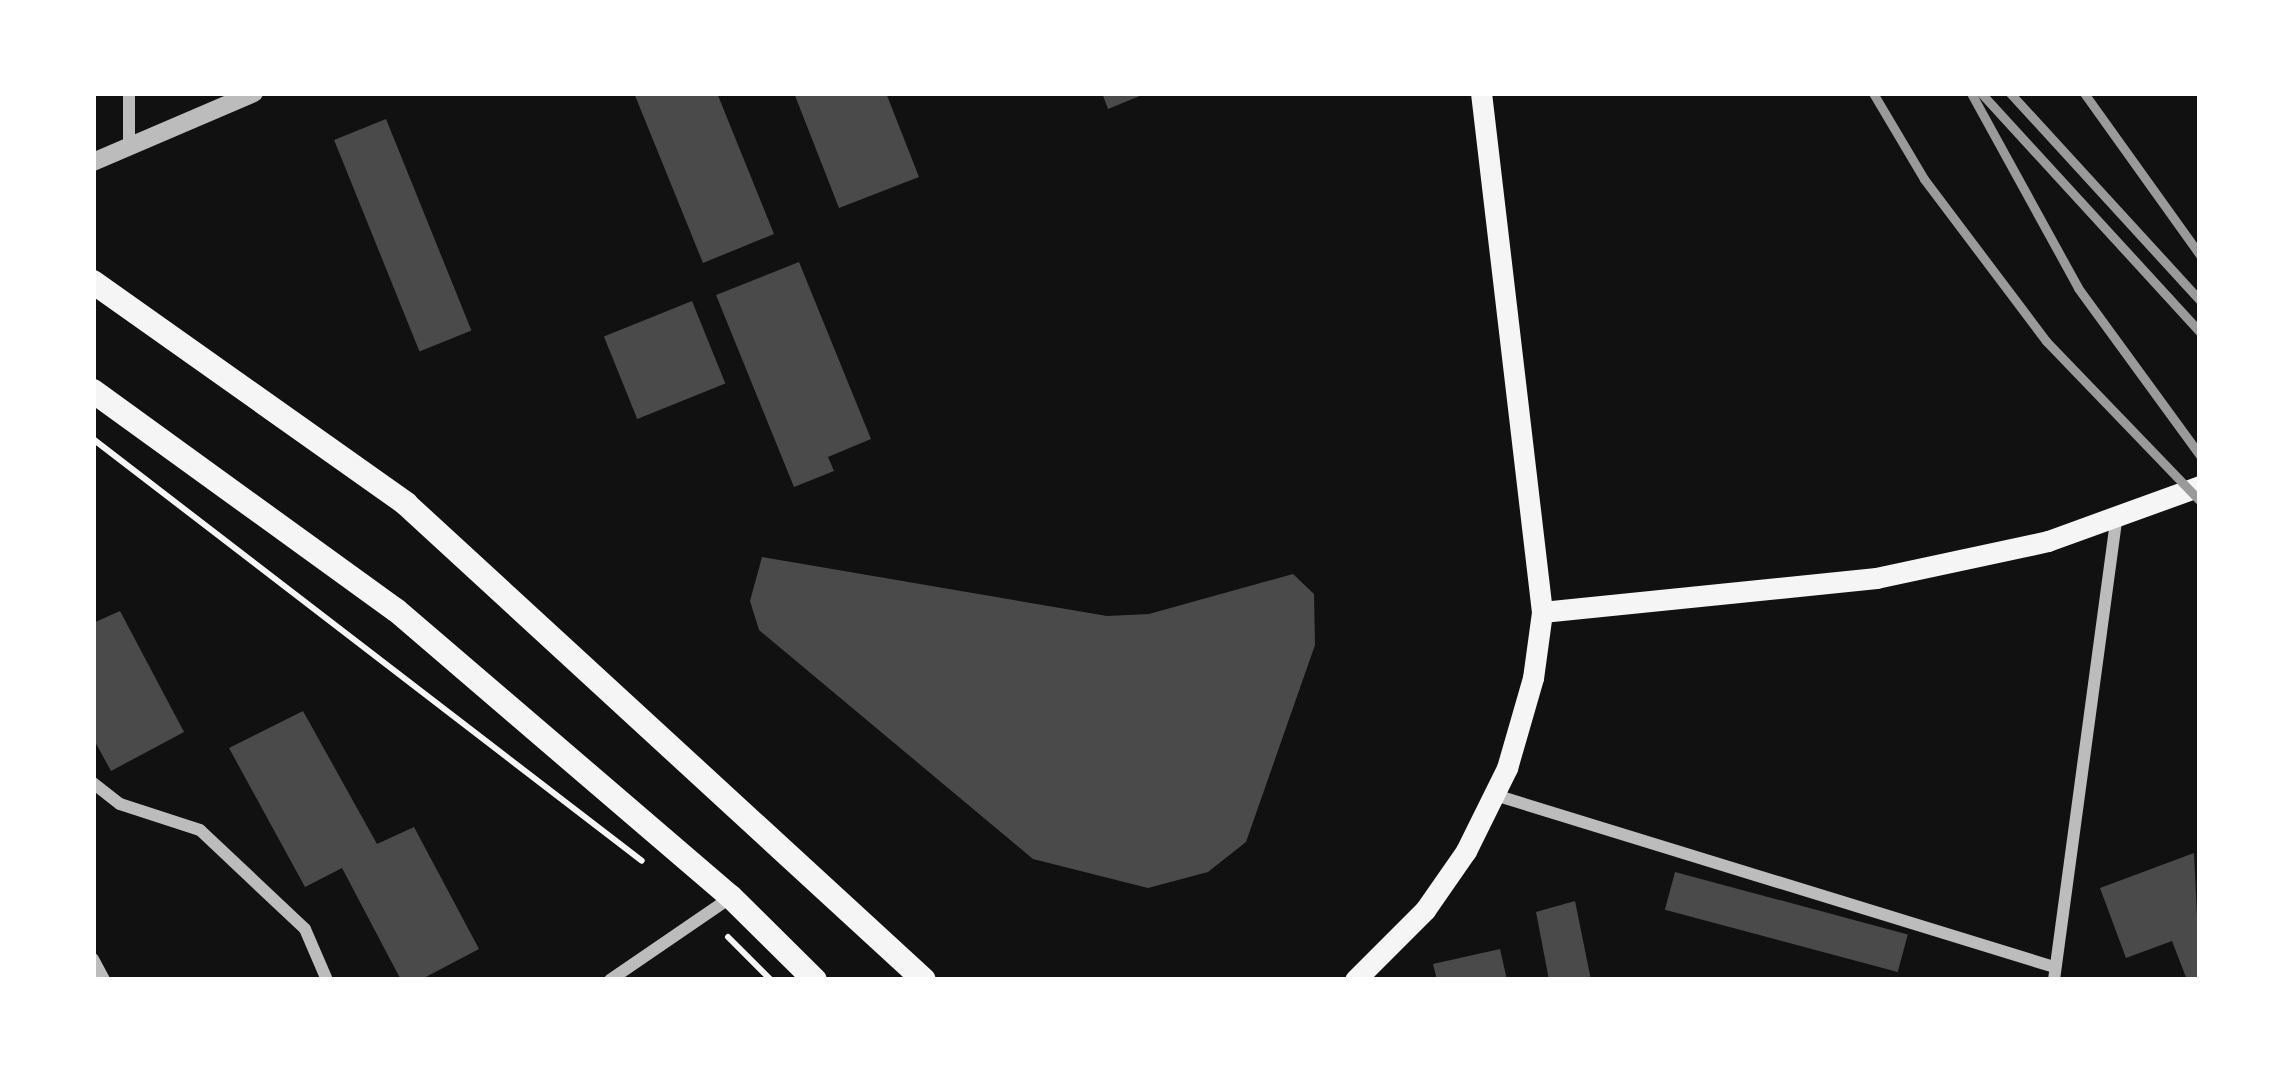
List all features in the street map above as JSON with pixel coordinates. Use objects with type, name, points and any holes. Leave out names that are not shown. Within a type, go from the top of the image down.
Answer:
[{"type":"main road","points":[[1355,980],[1425,910],[1496,795],[1533,678],[1541,612],[1481,93]]},
{"type":"main road","points":[[93,283],[406,504],[924,980]]},
{"type":"main road","points":[[93,391],[396,610],[731,897],[815,980]]},
{"type":"main road","points":[[1541,612],[1876,578],[2116,522],[2200,486]]},
{"type":"street","points":[[128,93],[129,143]]},
{"type":"street","points":[[93,162],[254,93]]},
{"type":"street","points":[[1496,795],[2053,973],[2116,522]]},
{"type":"street","points":[[93,783],[120,804],[200,830],[305,929],[327,980]]},
{"type":"street","points":[[610,980],[710,918],[731,897]]},
{"type":"street","points":[[93,959],[104,980]]},
{"type":"path","points":[[93,440],[649,866]]},
{"type":"path","points":[[710,918],[771,980]]},
{"type":"building","points":[[634,93],[717,93],[774,234],[703,263]]},
{"type":"building","points":[[794,93],[886,93],[919,177],[839,208]]},
{"type":"building","points":[[1102,93],[1147,93],[1108,109]]},
{"type":"building","points":[[386,119],[471,330],[419,351],[334,140]]},
{"type":"building","points":[[799,262],[871,439],[828,457],[834,471],[794,487],[716,295]]},
{"type":"building","points":[[692,301],[725,384],[637,419],[604,337]]},
{"type":"building","points":[[762,557],[1107,616],[1149,614],[1293,574],[1314,594],[1315,645],[1246,842],[1208,872],[1148,888],[1033,859],[759,630],[750,601]]},
{"type":"building","points":[[120,611],[184,732],[111,771],[93,738],[93,623]]},
{"type":"building","points":[[303,711],[377,844],[414,827],[479,949],[420,980],[401,980],[342,868],[305,887],[229,748]]},
{"type":"building","points":[[2194,853],[2200,980],[2187,980],[2172,941],[2126,958],[2100,888]]},
{"type":"building","points":[[1675,872],[1908,934],[1898,972],[1665,910]]},
{"type":"building","points":[[1575,901],[1591,980],[1549,980],[1536,912]]},
{"type":"building","points":[[1500,949],[1507,980],[1437,980],[1433,964]]},
{"type":"railway","points":[[1873,93],[1924,179],[2046,341],[2200,501]]},
{"type":"railway","points":[[1971,93],[2078,288],[2200,455]]},
{"type":"railway","points":[[1981,93],[2200,332]]},
{"type":"railway","points":[[2010,93],[2200,300]]},
{"type":"railway","points":[[2084,93],[2200,255]]}]
